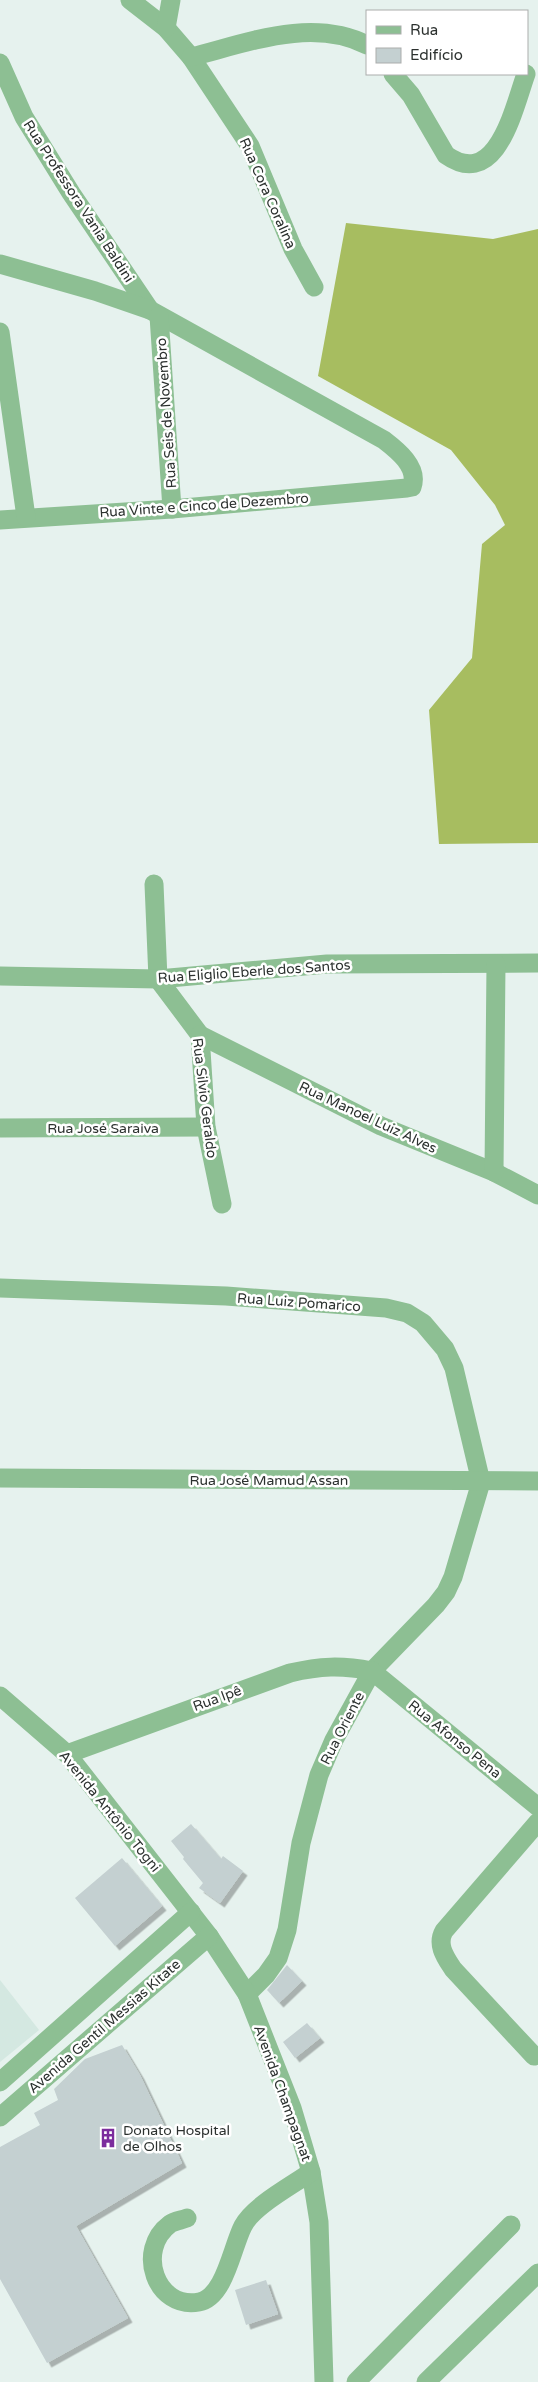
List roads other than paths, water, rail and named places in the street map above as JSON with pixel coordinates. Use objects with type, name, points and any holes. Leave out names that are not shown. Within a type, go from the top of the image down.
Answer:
[{"type":"street","name":"Rua Cora Coralina","points":[[130,0],[166,28],[191,58],[250,146],[293,249],[314,287]]},
{"type":"street","points":[[166,28],[171,0]]},
{"type":"street","points":[[191,58],[266,39],[301,33],[336,34],[366,45]]},
{"type":"street","name":"Rua Professora Vania Baldini","points":[[0,63],[30,125],[71,193],[155,313]]},
{"type":"street","points":[[394,75],[410,95],[446,155],[455,161],[466,164],[478,163],[494,151],[506,130],[525,75]]},
{"type":"street","points":[[0,264],[95,291],[155,313]]},
{"type":"street","name":"Rua Vinte e Cinco de Dezembro","points":[[0,520],[172,509],[407,488],[413,484],[412,470],[397,450],[384,440],[155,313]]},
{"type":"street","name":"Rua Seis de Novembro","points":[[155,313],[172,509]]},
{"type":"street","points":[[0,332],[26,517]]},
{"type":"street","points":[[154,884],[158,979]]},
{"type":"street","name":"Rua Eliglio Eberle dos Santos","points":[[0,976],[158,979],[327,964],[538,963]]},
{"type":"street","points":[[494,1172],[496,964]]},
{"type":"street","name":"Rua Silvio Geraldo","points":[[158,979],[200,1035],[206,1127],[222,1204]]},
{"type":"street","name":"Rua Manoel Luiz Alves","points":[[200,1035],[381,1126],[494,1172],[538,1195]]},
{"type":"street","name":"Rua José Saraiva","points":[[0,1128],[206,1127]]},
{"type":"street","name":"Rua Luiz Pomarico","points":[[0,1288],[226,1296],[386,1308],[407,1313],[433,1332],[454,1368],[481,1482]]},
{"type":"street","name":"Rua José Mamud Assan","points":[[0,1478],[538,1481]]},
{"type":"street","name":"Rua Oriente","points":[[247,1994],[266,1975],[278,1958],[288,1930],[301,1843],[319,1775],[334,1740],[372,1671],[436,1605],[446,1592],[453,1577],[481,1482]]},
{"type":"street","name":"Rua Ipê","points":[[66,1754],[290,1673],[322,1666],[372,1671]]},
{"type":"street","name":"Rua Afonso Pena","points":[[372,1671],[538,1807]]},
{"type":"street","name":"Avenida Antônio Togni","points":[[0,1696],[66,1754],[191,1912]]},
{"type":"street","points":[[537,2057],[453,1969],[444,1955],[441,1943],[444,1931],[538,1822]]},
{"type":"street","name":"Avenida Champagnat","points":[[191,1912],[247,1994],[292,2108],[311,2172],[319,2222],[324,2382]]},
{"type":"street","name":"Avenida Gentil Messias Kitate","points":[[0,2082],[191,1912]]},
{"type":"street","name":"Avenida Gentil Messias Kitate","points":[[0,2117],[209,1936]]},
{"type":"street","points":[[27,2057],[44,2078]]},
{"type":"street","points":[[187,2218],[170,2224],[160,2235],[152,2247],[152,2269],[159,2283],[170,2297],[181,2302],[200,2302],[207,2299],[219,2287],[244,2224],[276,2196],[311,2172]]},
{"type":"street","points":[[356,2382],[512,2226]]},
{"type":"street","points":[[426,2382],[538,2273]]},
{"type":"place","name":"Donato Hospital de Olhos","points":[[108,2138]]}]
